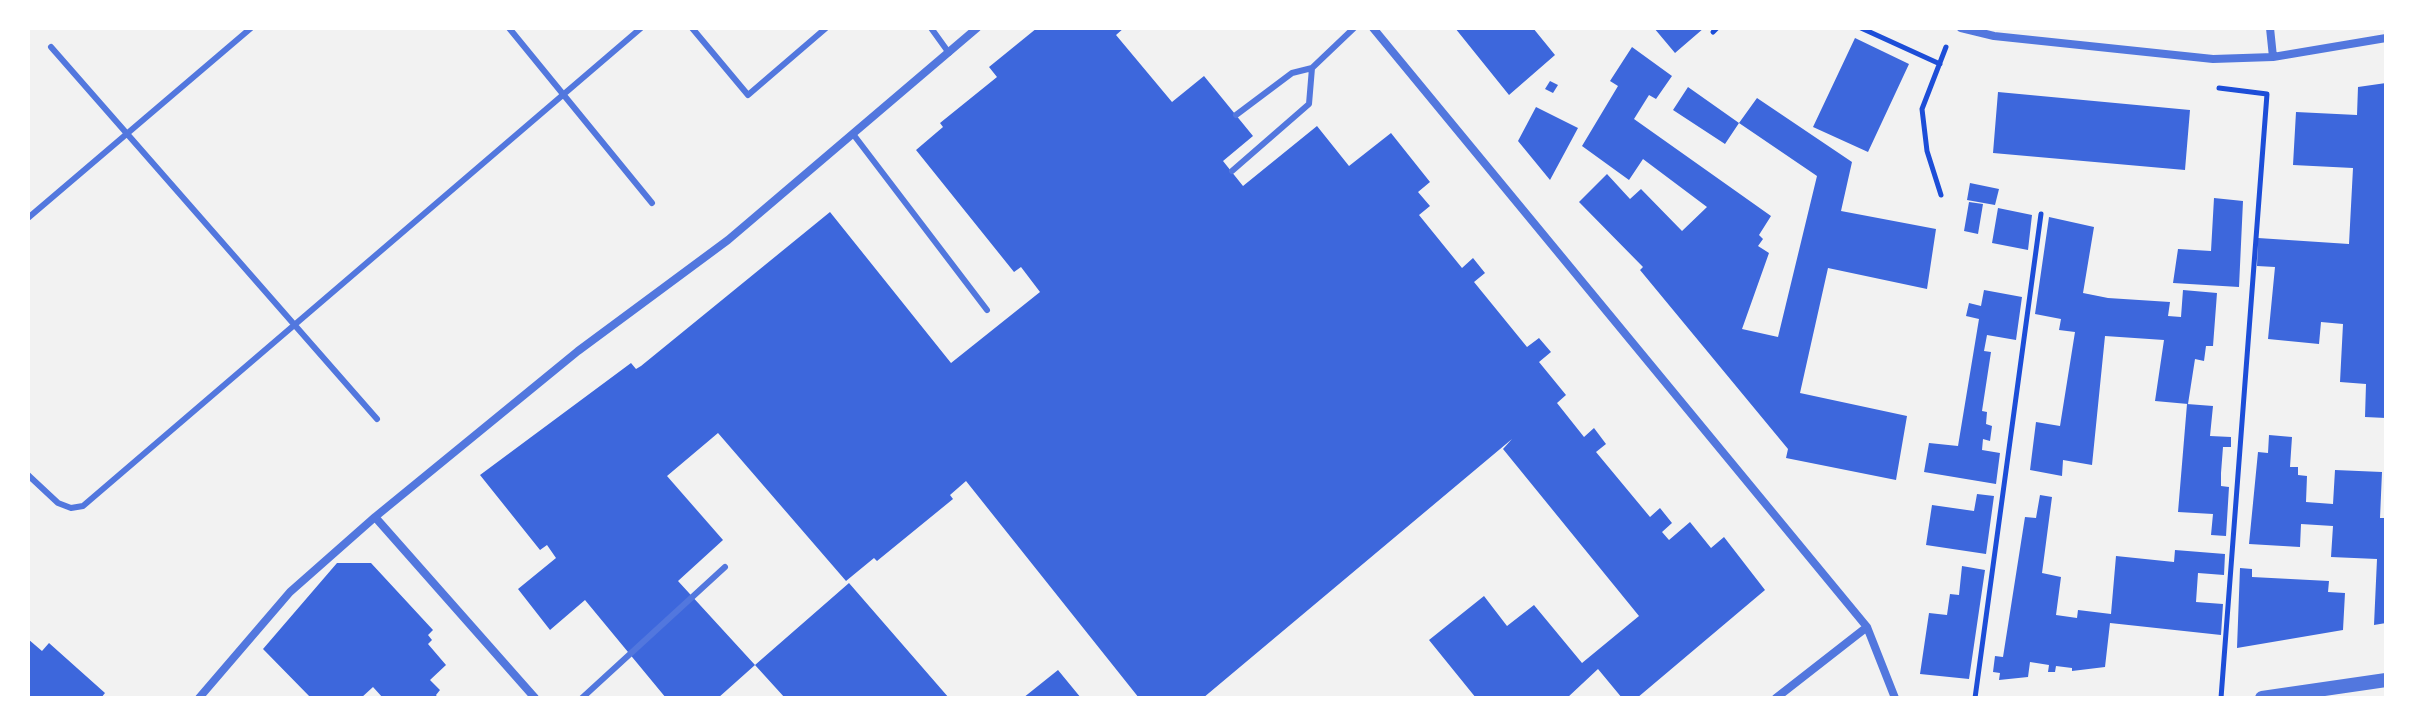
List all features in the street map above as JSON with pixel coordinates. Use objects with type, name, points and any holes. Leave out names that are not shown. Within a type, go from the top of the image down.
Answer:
[{"type":"street","points":[[199,698],[290,592],[375,517],[578,351],[728,240],[977,28]]},
{"type":"street","points":[[1373,28],[1867,627],[1895,698]]},
{"type":"street","points":[[1961,28],[1994,36],[2213,59],[2273,57],[2386,38]]},
{"type":"street","points":[[2270,28],[2273,57]]},
{"type":"street","points":[[375,517],[535,698]]},
{"type":"street","points":[[1776,698],[1867,627]]},
{"type":"street","points":[[2262,698],[2386,680]]},
{"type":"lane","points":[[28,218],[251,28]]},
{"type":"lane","points":[[509,28],[652,203]]},
{"type":"lane","points":[[28,475],[58,503],[77,509],[83,506],[641,28]]},
{"type":"lane","points":[[692,28],[748,95],[826,28]]},
{"type":"lane","points":[[931,28],[949,53]]},
{"type":"lane","points":[[1236,115],[1292,73],[1312,68],[1354,28]]},
{"type":"lane","points":[[51,47],[377,419]]},
{"type":"lane","points":[[1232,171],[1309,104],[1312,68]]},
{"type":"lane","points":[[853,134],[987,310]]},
{"type":"lane","points":[[582,698],[725,567]]},
{"type":"path","points":[[1861,28],[1940,64]]},
{"type":"path","points":[[1941,195],[1927,151],[1922,109],[1949,40]]},
{"type":"path","points":[[2213,59],[2211,87],[2267,94],[2221,698]]},
{"type":"path","points":[[1975,698],[2041,214]]},
{"type":"building","points":[[1037,28],[1124,28],[1116,35],[1172,102],[1204,76],[1253,136],[1223,161],[1243,186],[1317,126],[1349,166],[1391,133],[1430,182],[1418,192],[1430,206],[1419,215],[1462,268],[1473,258],[1485,273],[1474,282],[1527,347],[1539,338],[1551,352],[1539,362],[1566,395],[1557,403],[1584,437],[1594,428],[1606,444],[1596,452],[1650,517],[1660,508],[1672,523],[1662,532],[1669,540],[1690,522],[1711,548],[1724,537],[1765,590],[1637,698],[1622,698],[1598,669],[1567,698],[1476,698],[1429,640],[1484,596],[1507,626],[1534,605],[1582,663],[1639,616],[1503,449],[1512,439],[1203,698],[1139,698],[966,481],[950,495],[953,499],[877,561],[874,558],[846,581],[718,433],[667,476],[723,540],[678,581],[755,665],[718,698],[666,698],[585,600],[550,630],[518,589],[556,558],[547,545],[540,550],[480,475],[631,363],[636,369],[641,366],[830,212],[951,363],[1040,292],[1021,267],[1014,272],[916,150],[943,127],[940,123],[997,77],[989,67]]},
{"type":"building","points":[[1455,28],[1533,28],[1555,55],[1509,95]]},
{"type":"building","points":[[1654,28],[1704,28],[1675,53]]},
{"type":"building","points":[[1855,38],[1909,64],[1868,152],[1813,127]]},
{"type":"building","points":[[1632,47],[1672,76],[1656,99],[1649,95],[1634,119],[1771,216],[1759,235],[1763,239],[1758,246],[1769,253],[1742,329],[1778,337],[1817,176],[1739,123],[1757,98],[1852,162],[1841,211],[1936,229],[1927,289],[1828,268],[1800,393],[1907,416],[1896,480],[1786,458],[1788,449],[1640,270],[1643,267],[1579,202],[1607,174],[1630,199],[1641,189],[1682,231],[1707,207],[1643,159],[1629,180],[1582,146],[1618,86],[1610,81]]},
{"type":"building","points":[[1550,81],[1558,85],[1553,93],[1545,89]]},
{"type":"building","points":[[2386,83],[2386,418],[2365,417],[2366,384],[2340,382],[2343,324],[2321,322],[2319,344],[2268,339],[2275,267],[2257,266],[2258,238],[2349,244],[2353,168],[2293,165],[2296,112],[2357,115],[2358,87]]},
{"type":"building","points":[[1688,87],[1739,123],[1725,144],[1673,110]]},
{"type":"building","points":[[1998,92],[2190,110],[2185,170],[1993,153]]},
{"type":"building","points":[[1536,107],[1578,128],[1550,180],[1518,141]]},
{"type":"building","points":[[1970,183],[1999,189],[1995,205],[1967,200]]},
{"type":"building","points":[[2214,198],[2243,201],[2239,287],[2173,283],[2178,249],[2211,251]]},
{"type":"building","points":[[1969,202],[1983,204],[1978,234],[1964,231]]},
{"type":"building","points":[[1998,208],[2032,215],[2028,250],[1992,243]]},
{"type":"building","points":[[2049,217],[2094,227],[2083,293],[2108,298],[2170,302],[2168,316],[2181,317],[2183,290],[2217,293],[2213,346],[2206,346],[2204,361],[2195,359],[2188,404],[2155,401],[2164,340],[2105,336],[2092,465],[2063,460],[2062,476],[2030,470],[2036,422],[2060,426],[2075,332],[2059,330],[2061,319],[2035,314]]},
{"type":"building","points":[[1984,290],[2022,297],[2016,340],[1987,335],[1984,351],[1991,352],[1982,411],[1987,412],[1986,424],[1992,426],[1990,441],[1983,439],[1982,450],[2000,453],[1996,484],[1924,472],[1929,443],[1958,446],[1979,319],[1966,316],[1969,303],[1981,306]]},
{"type":"building","points":[[2187,404],[2213,406],[2210,436],[2231,437],[2231,447],[2223,447],[2221,473],[2221,486],[2229,487],[2226,536],[2211,535],[2213,514],[2178,512]]},
{"type":"building","points":[[2269,435],[2292,437],[2290,467],[2298,467],[2298,475],[2307,476],[2306,502],[2333,504],[2335,470],[2382,472],[2380,518],[2386,518],[2386,623],[2374,625],[2377,559],[2331,557],[2333,526],[2301,524],[2300,547],[2249,544],[2258,452],[2268,453]]},
{"type":"building","points":[[1977,494],[1994,496],[1986,554],[1926,545],[1932,505],[1974,511]]},
{"type":"building","points":[[2040,495],[2052,497],[2042,573],[2061,577],[2056,615],[2077,618],[2078,610],[2111,614],[2116,556],[2174,562],[2175,550],[2225,554],[2224,575],[2198,573],[2196,602],[2223,604],[2221,635],[2110,623],[2105,667],[2072,671],[2072,668],[2056,666],[2055,672],[2048,672],[2049,665],[2030,662],[2028,677],[1999,680],[2000,673],[1993,672],[1995,656],[2003,657],[2025,517],[2036,518]]},
{"type":"building","points":[[337,563],[371,563],[433,630],[428,635],[432,640],[428,644],[446,665],[430,680],[440,690],[436,695],[438,698],[383,698],[373,687],[361,698],[311,698],[263,649]]},
{"type":"building","points":[[1962,566],[1985,570],[1969,679],[1920,674],[1929,613],[1947,615],[1950,594],[1959,595]]},
{"type":"building","points":[[2240,568],[2252,569],[2252,577],[2329,581],[2328,592],[2345,593],[2343,630],[2237,648]]},
{"type":"building","points":[[849,583],[949,698],[785,698],[755,665]]},
{"type":"building","points":[[28,639],[42,651],[49,643],[105,693],[101,698],[28,698]]},
{"type":"building","points":[[1058,670],[1081,698],[1023,698]]}]
